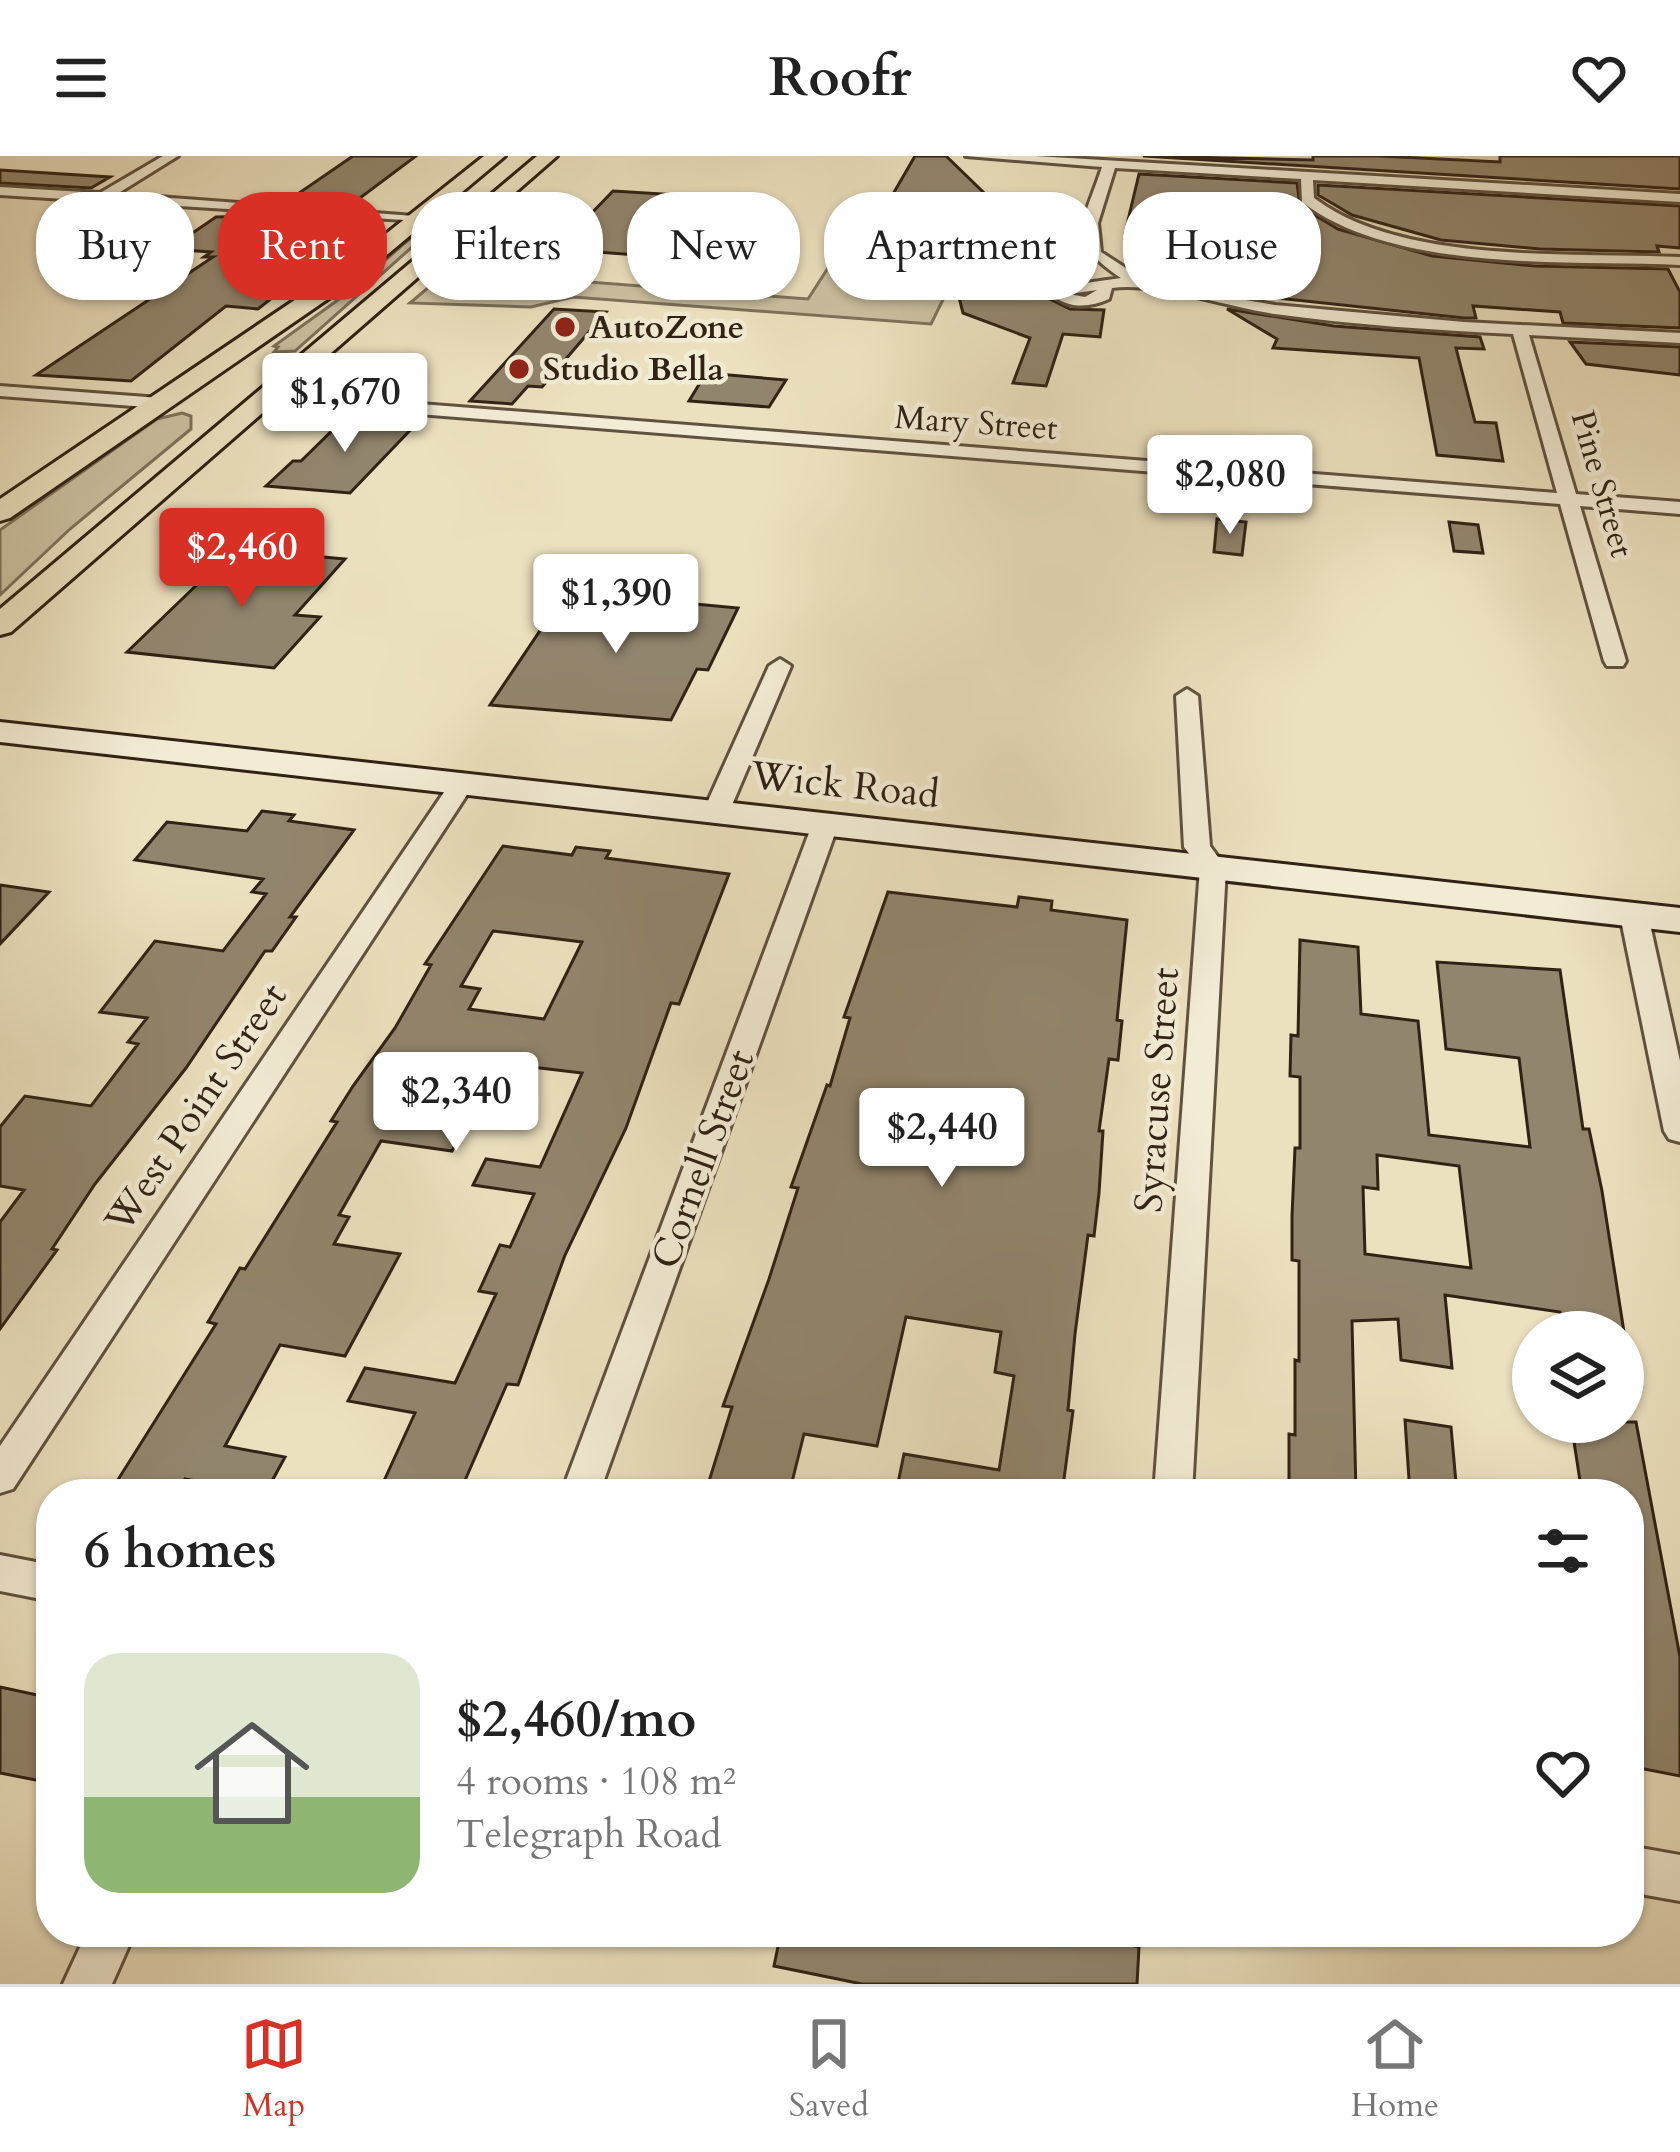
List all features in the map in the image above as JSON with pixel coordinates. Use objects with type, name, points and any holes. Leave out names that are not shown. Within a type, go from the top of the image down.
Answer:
[{"type":"main road","points":[[452,192],[496,156]]},
{"type":"main road","points":[[9,617],[548,156]]},
{"type":"main road","points":[[387,245],[411,226]]},
{"type":"main road","points":[[391,288],[398,266],[411,254]]},
{"type":"main road","points":[[0,512],[311,300]]},
{"type":"main road","points":[[308,362],[272,365],[253,358],[334,300]]},
{"type":"main road","points":[[9,617],[56,550],[216,411],[202,405],[160,403]]},
{"type":"street","points":[[111,192],[172,156]]},
{"type":"street","points":[[972,156],[1680,198]]},
{"type":"street","points":[[1109,166],[1090,240],[1102,261],[1123,273]]},
{"type":"street","points":[[1307,177],[1306,199],[1318,212],[1384,237],[1436,246],[1680,261]]},
{"type":"street","points":[[0,191],[36,193]]},
{"type":"street","points":[[194,203],[411,216]]},
{"type":"street","points":[[1105,288],[1123,283]]},
{"type":"street","points":[[1202,300],[1246,308],[1680,338]]},
{"type":"street","name":"Pine Street","points":[[1519,327],[1615,661]]},
{"type":"street","points":[[0,391],[160,403]]},
{"type":"street","name":"Mary Street","points":[[267,397],[1680,508]]},
{"type":"street","points":[[716,812],[780,666]]},
{"type":"street","name":"Syracuse Street","points":[[1174,1479],[1213,868],[1197,847],[1187,696]]},
{"type":"street","name":"Wick Road","points":[[0,731],[1680,920]]},
{"type":"street","name":"West Point Street","points":[[0,1478],[462,784]]},
{"type":"street","name":"Cornell Street","points":[[585,1479],[825,825]]},
{"type":"street","points":[[1634,915],[1680,1131]]},
{"type":"street","points":[[0,1573],[36,1580]]},
{"type":"street","points":[[1644,1872],[1680,1878]]},
{"type":"street","points":[[87,1984],[105,1947]]},
{"type":"shaded area","points":[[411,238],[411,248],[387,269],[387,258]]},
{"type":"shaded area","points":[[824,274],[824,300],[943,300],[931,324],[603,299],[603,283],[627,285],[627,300],[808,299]]},
{"type":"shaded area","points":[[338,300],[352,300],[295,351],[274,352],[278,347],[274,346]]},
{"type":"shaded area","points":[[414,300],[560,300],[531,307],[410,303]]},
{"type":"shaded area","points":[[182,413],[191,416],[191,429],[70,529],[0,595],[0,530],[157,419]]},
{"type":"building","points":[[353,156],[416,156],[368,192],[301,192]]},
{"type":"building","points":[[915,156],[946,156],[983,192],[894,192]]},
{"type":"building","points":[[1143,156],[1313,160],[1313,156],[1379,156],[1500,162],[1500,156],[1680,156],[1680,189]]},
{"type":"building","points":[[0,170],[110,177],[91,188],[0,183]]},
{"type":"building","points":[[1139,174],[1297,183],[1298,192],[1135,192]]},
{"type":"building","points":[[1318,185],[1680,206],[1680,248],[1657,246],[1659,252],[1540,249],[1441,240],[1352,215],[1318,192]]},
{"type":"building","points":[[613,191],[630,192],[627,254],[603,252],[603,201]]},
{"type":"building","points":[[216,217],[218,300],[269,300],[258,309],[226,306],[131,381],[36,375],[148,300],[194,300],[194,270],[213,257],[204,257],[211,252],[194,251],[194,232]]},
{"type":"building","points":[[1321,219],[1338,229],[1432,256],[1535,266],[1668,269],[1680,292],[1680,328],[1563,323],[1560,312],[1473,306],[1476,318],[1295,300],[1321,300]]},
{"type":"building","points":[[960,300],[1052,300],[1070,309],[1104,310],[1100,337],[1063,334],[1046,386],[1013,383],[1030,338],[963,313]]},
{"type":"building","points":[[554,309],[606,312],[542,387],[528,386],[512,404],[470,401]]},
{"type":"building","points":[[1227,309],[1334,326],[1480,337],[1484,349],[1456,348],[1475,422],[1496,423],[1503,461],[1437,455],[1419,358],[1273,348],[1277,339]]},
{"type":"building","points":[[1570,342],[1680,347],[1680,375],[1586,364]]},
{"type":"building","points":[[706,373],[786,380],[769,407],[689,401]]},
{"type":"building","points":[[348,415],[419,421],[350,493],[266,486],[293,461],[301,461]]},
{"type":"building","points":[[1217,519],[1246,522],[1242,555],[1214,552]]},
{"type":"building","points":[[1449,522],[1478,525],[1483,553],[1454,551]]},
{"type":"building","points":[[234,549],[345,559],[295,615],[320,617],[274,668],[127,652]]},
{"type":"building","points":[[566,592],[738,608],[708,670],[697,669],[671,720],[490,705]]},
{"type":"building","points":[[262,811],[294,815],[289,821],[354,830],[290,917],[296,917],[272,951],[265,951],[186,1068],[95,1184],[52,1249],[57,1250],[0,1329],[0,1222],[24,1190],[0,1186],[0,1127],[25,1096],[91,1106],[138,1044],[128,1042],[147,1018],[100,1012],[155,941],[223,951],[266,894],[252,892],[263,879],[135,860],[167,822],[247,831]]},
{"type":"building","points":[[503,846],[572,855],[576,847],[610,851],[606,858],[729,874],[679,1004],[671,1003],[626,1128],[565,1255],[518,1385],[507,1384],[466,1479],[385,1479],[415,1413],[348,1401],[365,1368],[455,1383],[496,1294],[479,1291],[500,1245],[510,1247],[534,1194],[473,1185],[486,1159],[540,1167],[582,1073],[498,1063],[452,1151],[381,1141],[339,1215],[349,1217],[334,1244],[400,1254],[345,1356],[280,1345],[225,1446],[285,1457],[273,1479],[118,1479],[216,1324],[208,1322],[240,1268],[245,1269],[337,1122],[331,1121],[395,1028],[431,965],[425,964]],"holes":[[[493,931],[582,942],[544,1019],[469,1009],[480,989],[461,986]]]},
{"type":"building","points":[[0,885],[49,892],[0,944]]},
{"type":"building","points":[[888,892],[1017,907],[1019,897],[1052,901],[1051,910],[1127,920],[1118,1060],[1109,1059],[1099,1131],[1103,1131],[1099,1193],[1094,1236],[1088,1235],[1075,1334],[1068,1410],[1073,1411],[1064,1479],[899,1479],[904,1454],[999,1470],[1014,1376],[995,1372],[1001,1332],[906,1317],[877,1446],[804,1434],[793,1479],[710,1479],[732,1407],[723,1406],[798,1188],[791,1187],[830,1086],[850,1018],[844,1017]]},
{"type":"building","points":[[1300,940],[1358,947],[1361,1014],[1418,1021],[1429,1135],[1530,1147],[1519,1058],[1446,1049],[1437,962],[1560,970],[1583,1129],[1589,1129],[1602,1191],[1621,1311],[1553,1311],[1445,1295],[1452,1368],[1401,1360],[1398,1319],[1352,1321],[1356,1479],[1289,1479],[1289,1434],[1295,1435],[1295,1360],[1299,1361],[1299,1261],[1292,1260],[1292,1216],[1295,1148],[1300,1148],[1300,1077],[1290,1076],[1291,1035],[1298,1036]],"holes":[[[1377,1155],[1459,1166],[1471,1268],[1365,1254],[1363,1187],[1378,1189]]]},
{"type":"building","points":[[1405,1420],[1451,1427],[1456,1479],[1409,1479]]},
{"type":"building","points":[[1574,1443],[1640,1443],[1680,1657],[1680,1776],[1644,1769],[1644,1479],[1580,1479]]},
{"type":"building","points":[[0,1687],[36,1695],[36,1780],[0,1773]]},
{"type":"building","points":[[778,1947],[1139,1947],[1137,1984],[862,1984],[774,1966]]},
{"type":"place","name":"AutoZone","points":[[565,327]]},
{"type":"place","name":"Studio Bella","points":[[519,369]]}]
